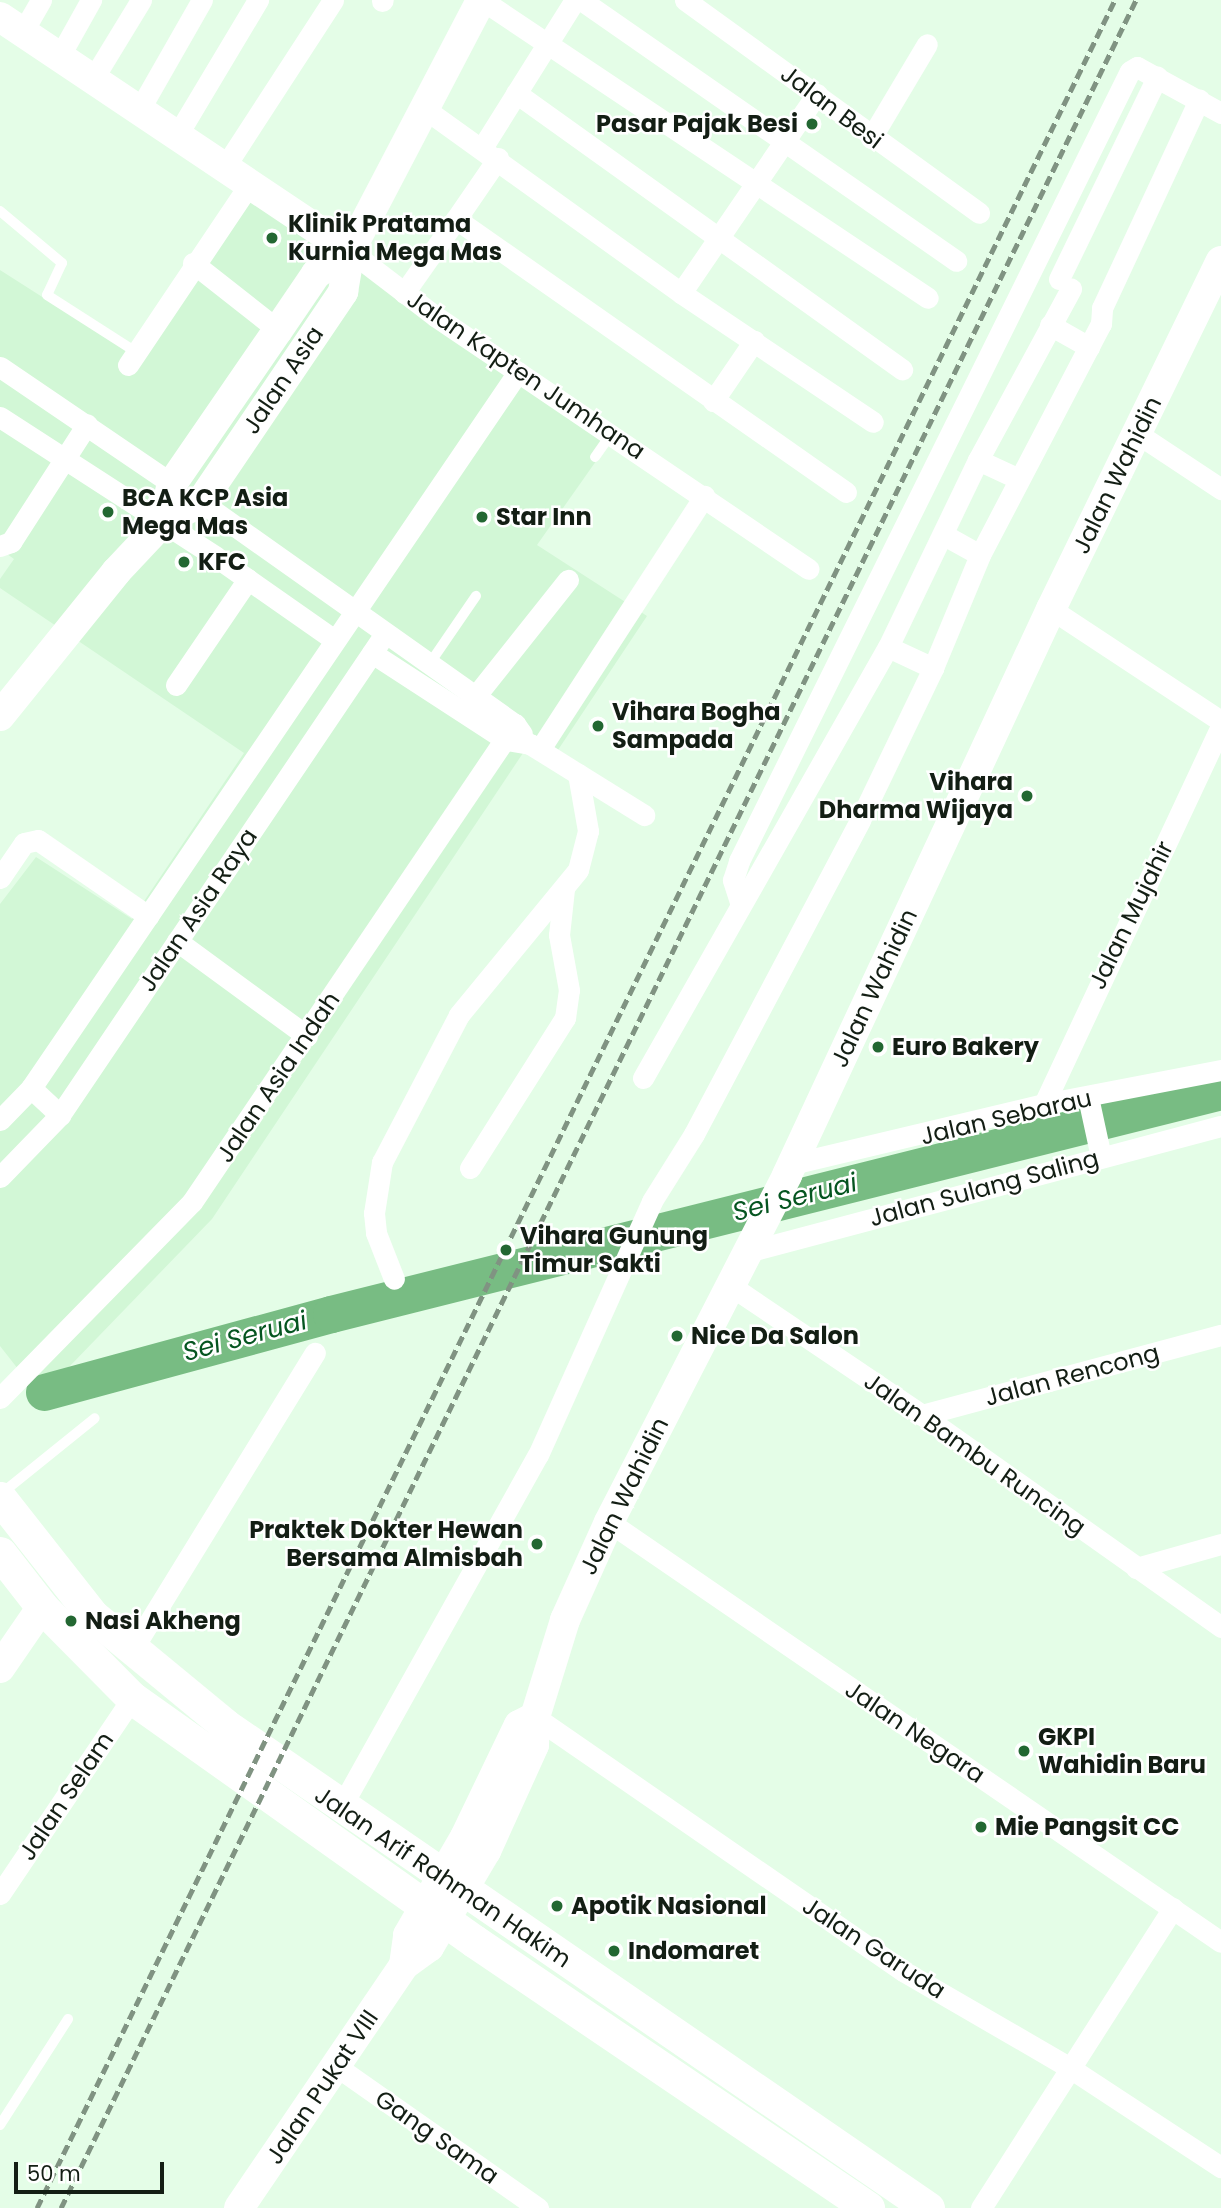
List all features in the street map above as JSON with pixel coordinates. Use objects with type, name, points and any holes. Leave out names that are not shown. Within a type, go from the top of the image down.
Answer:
[{"type":"main road","name":"Jalan Arif Rahman Hakim","points":[[0,1497],[93,1616],[225,1725],[454,1885],[928,2208]]},
{"type":"main road","name":"Jalan Arif Rahman Hakim","points":[[0,1553],[42,1607],[132,1698],[436,1913],[868,2208]]},
{"type":"street","points":[[11,25],[41,0]]},
{"type":"street","points":[[58,59],[90,0]]},
{"type":"street","points":[[91,82],[141,0]]},
{"type":"street","points":[[138,112],[202,0]]},
{"type":"street","points":[[176,137],[258,0]]},
{"type":"street","points":[[224,168],[333,0]]},
{"type":"street","points":[[482,0],[928,298]]},
{"type":"street","name":"Jalan Asia","points":[[201,502],[343,292],[349,251],[482,0]]},
{"type":"street","points":[[404,293],[456,219],[490,153],[516,93],[575,0]]},
{"type":"street","points":[[581,0],[786,139],[956,261]]},
{"type":"street","name":"Jalan Besi","points":[[685,0],[817,94],[871,138],[979,213]]},
{"type":"street","name":"Jalan Kapten Jumhana","points":[[11,25],[91,82],[349,251],[404,293],[518,372],[808,569]]},
{"type":"street","points":[[871,138],[927,44]]},
{"type":"street","points":[[740,902],[733,880],[739,862],[1130,71],[1137,67],[1221,113]]},
{"type":"street","points":[[643,1078],[740,902],[808,792],[888,647],[978,460],[1050,325],[1065,284],[1157,77]]},
{"type":"street","points":[[516,93],[902,369]]},
{"type":"street","points":[[681,293],[754,180],[817,94]]},
{"type":"street","points":[[341,1807],[538,1455],[627,1265],[640,1227],[841,856],[933,668],[980,555],[1101,324],[1102,308],[1199,100]]},
{"type":"street","points":[[425,109],[490,153],[681,293],[873,422]]},
{"type":"street","points":[[132,359],[193,263],[249,185]]},
{"type":"street","points":[[456,219],[846,492]]},
{"type":"street","name":"Jalan Asia","points":[[172,484],[316,274],[349,251]]},
{"type":"street","points":[[193,263],[278,330]]},
{"type":"street","name":"Jalan Wahidin","points":[[436,1913],[454,1885],[519,1725],[535,1717],[565,1620],[609,1522],[728,1284],[789,1170],[1051,609],[1220,264]]},
{"type":"street","points":[[1050,325],[1089,347]]},
{"type":"street","points":[[713,401],[754,341]]},
{"type":"street","points":[[0,367],[172,484],[163,522]]},
{"type":"street","name":"Jalan Asia Raya","points":[[0,1120],[31,1088],[351,611],[518,372]]},
{"type":"street","points":[[0,417],[163,522],[333,639]]},
{"type":"street","points":[[0,545],[11,542],[87,424]]},
{"type":"street","points":[[1138,434],[1221,489]]},
{"type":"street","points":[[978,460],[1019,480]]},
{"type":"street","points":[[535,747],[704,496]]},
{"type":"street","points":[[0,716],[10,690],[116,572],[163,522],[201,502],[474,698],[510,732]]},
{"type":"street","points":[[944,535],[980,555]]},
{"type":"street","points":[[176,685],[248,579]]},
{"type":"street","points":[[474,698],[568,580]]},
{"type":"street","points":[[1051,609],[1221,721]]},
{"type":"street","name":"Jalan Asia Raya","points":[[0,1177],[60,1115],[384,635]]},
{"type":"street","points":[[888,647],[933,668]]},
{"type":"street","points":[[372,653],[510,732],[644,815]]},
{"type":"street","name":"Jalan Mujahir","points":[[1044,1104],[1221,727]]},
{"type":"street","name":"Jalan Asia Indah","points":[[0,1398],[192,1202],[307,1036],[510,732]]},
{"type":"street","points":[[394,1279],[382,1252],[374,1213],[382,1162],[459,1015],[564,889],[586,851],[588,831],[578,774]]},
{"type":"street","points":[[0,878],[24,843],[38,840],[148,916]]},
{"type":"street","points":[[470,1168],[565,1018],[569,990],[559,935],[564,889]]},
{"type":"street","points":[[177,940],[307,1036]]},
{"type":"street","name":"Jalan Sebarau","points":[[789,1170],[1044,1104],[1089,1104],[1221,1070]]},
{"type":"street","points":[[31,1088],[60,1115]]},
{"type":"street","points":[[1089,1104],[1100,1153]]},
{"type":"street","name":"Jalan Sulang Saling","points":[[749,1248],[1100,1153],[1221,1126]]},
{"type":"street","name":"Jalan Bambu Runcing","points":[[728,1284],[922,1415],[1221,1627]]},
{"type":"street","name":"Jalan Rencong","points":[[922,1415],[1221,1335]]},
{"type":"street","points":[[132,1650],[315,1353]]},
{"type":"street","name":"Jalan Negara","points":[[609,1522],[1221,1942]]},
{"type":"street","points":[[1136,1569],[1221,1544]]},
{"type":"street","points":[[0,1668],[42,1607]]},
{"type":"street","name":"Jalan Selam","points":[[0,1894],[132,1698]]},
{"type":"street","name":"Jalan Garuda","points":[[535,1717],[903,1971],[1070,2068],[1221,2167]]},
{"type":"street","points":[[981,2208],[1173,1908]]},
{"type":"street","name":"Jalan Pukat VIII","points":[[239,2208],[404,1965],[429,1947],[436,1913]]},
{"type":"street","name":"Gang Sama","points":[[336,2066],[538,2208]]},
{"type":"lane","points":[[0,211],[62,263],[47,295],[132,359]]},
{"type":"lane","points":[[595,457],[611,434]]},
{"type":"lane","points":[[428,666],[476,596]]},
{"type":"lane","points":[[0,1497],[95,1418]]},
{"type":"lane","points":[[0,2124],[68,2019]]},
{"type":"shaded area","points":[[258,187],[613,437],[537,545],[647,616],[548,765],[525,750],[212,1219],[40,1397],[0,1346],[0,904],[36,857],[132,919],[244,753],[0,588],[0,579],[14,559],[0,549],[0,270],[141,360]]},
{"type":"waterway","name":"Sei Seruai","points":[[44,1392],[331,1314],[1221,1091]]},
{"type":"railway","points":[[37,2208],[1115,0]]},
{"type":"railway","points":[[61,2208],[1136,0]]},
{"type":"place","name":"Pasar Pajak Besi","points":[[812,124]]},
{"type":"place","name":"Klinik Pratama Kurnia Mega Mas","points":[[272,238]]},
{"type":"place","name":"BCA KCP Asia Mega Mas","points":[[108,512]]},
{"type":"place","name":"Star Inn","points":[[482,517]]},
{"type":"place","name":"KFC","points":[[184,562]]},
{"type":"place","name":"Vihara Bogha Sampada","points":[[598,726]]},
{"type":"place","name":"Vihara Dharma Wijaya","points":[[1027,796]]},
{"type":"place","name":"Euro Bakery","points":[[878,1047]]},
{"type":"place","name":"Vihara Gunung Timur Sakti","points":[[506,1250]]},
{"type":"place","name":"Nice Da Salon","points":[[677,1336]]},
{"type":"place","name":"Praktek Dokter Hewan Bersama Almisbah","points":[[537,1544]]},
{"type":"place","name":"Nasi Akheng","points":[[71,1621]]},
{"type":"place","name":"GKPI Wahidin Baru","points":[[1024,1751]]},
{"type":"place","name":"Mie Pangsit CC","points":[[981,1827]]},
{"type":"place","name":"Apotik Nasional","points":[[557,1906]]},
{"type":"place","name":"Indomaret","points":[[614,1951]]}]
